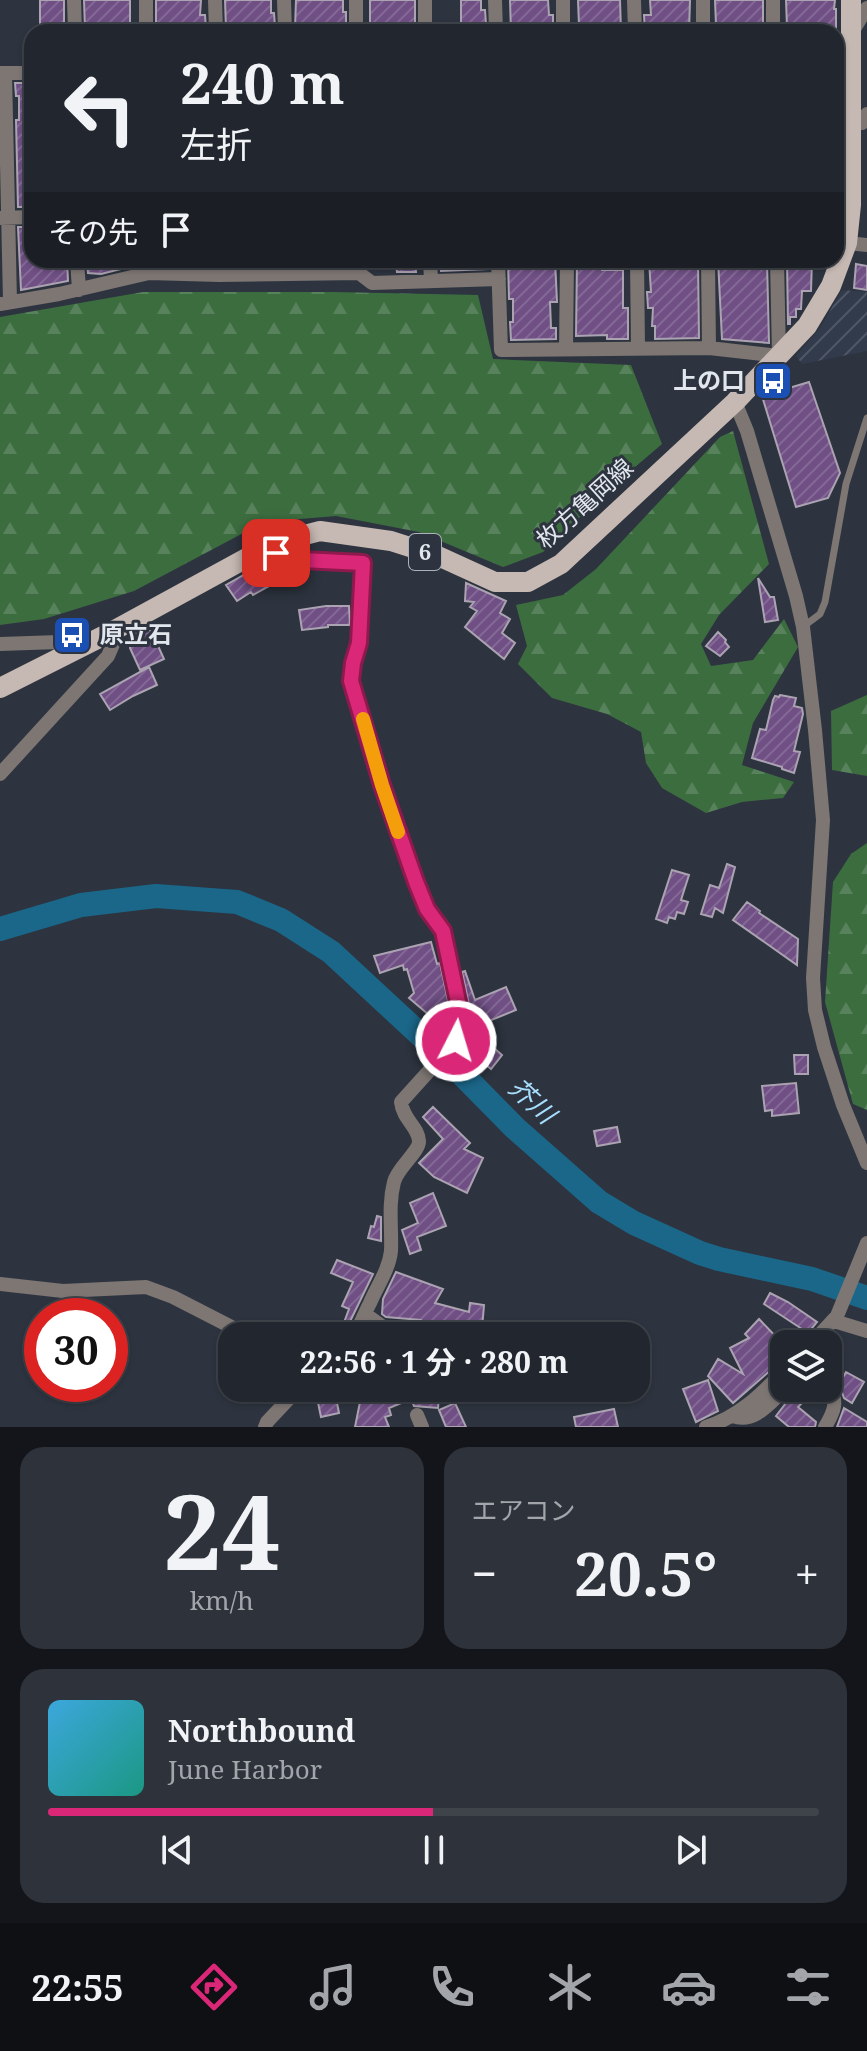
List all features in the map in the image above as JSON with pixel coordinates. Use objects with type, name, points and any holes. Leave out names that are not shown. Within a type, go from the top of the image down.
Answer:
[{"type":"main road","name":"枚方亀岡線","points":[[844,61],[852,33],[851,0]]},
{"type":"main road","name":"枚方亀岡線","points":[[844,68],[862,121],[844,201]]},
{"type":"main road","name":"枚方亀岡線","points":[[844,208],[857,244],[844,265]]},
{"type":"main road","name":"枚方亀岡線","points":[[0,688],[111,632],[274,543],[320,531],[391,541],[438,556],[495,582],[528,582],[561,564],[735,402],[807,326],[842,268]]},
{"type":"street","points":[[74,0],[75,24]]},
{"type":"street","points":[[146,0],[146,24]]},
{"type":"street","points":[[215,0],[216,24]]},
{"type":"street","points":[[284,0],[285,24]]},
{"type":"street","points":[[356,0],[356,24]]},
{"type":"street","points":[[425,0],[425,24]]},
{"type":"street","points":[[495,0],[496,24]]},
{"type":"street","points":[[563,0],[563,24]]},
{"type":"street","points":[[634,0],[635,24]]},
{"type":"street","points":[[703,0],[703,24]]},
{"type":"street","points":[[773,0],[773,24]]},
{"type":"street","points":[[852,33],[867,8]]},
{"type":"street","points":[[24,73],[2,73],[5,302],[79,290],[143,268]]},
{"type":"street","points":[[4,218],[24,217]]},
{"type":"street","points":[[78,268],[79,290]]},
{"type":"street","points":[[360,268],[372,283],[499,279]]},
{"type":"street","points":[[430,268],[431,280]]},
{"type":"street","points":[[498,268],[501,350],[709,348],[779,356],[777,268]]},
{"type":"street","points":[[566,349],[567,268]]},
{"type":"street","points":[[637,268],[638,348]]},
{"type":"street","points":[[708,268],[709,348]]},
{"type":"street","points":[[735,402],[747,431],[803,627],[823,820],[813,978],[815,1010],[843,1105],[867,1163]]},
{"type":"street","points":[[274,543],[276,553],[282,559],[363,563],[359,643],[351,681],[382,785],[416,882],[427,909],[443,931],[463,1025],[456,1041],[401,1102],[402,1111],[415,1128],[418,1147],[394,1179],[391,1254],[362,1322]]},
{"type":"street","points":[[0,774],[108,656],[114,642],[111,632]]},
{"type":"street","points":[[0,644],[59,642],[72,651]]},
{"type":"street","points":[[824,1330],[835,1318],[867,1243]]},
{"type":"street","points":[[0,1284],[63,1291],[146,1287],[222,1322]]},
{"type":"street","points":[[365,1314],[376,1322]]},
{"type":"street","points":[[835,1318],[867,1331]]},
{"type":"street","points":[[706,1427],[733,1416],[770,1385]]},
{"type":"street","points":[[265,1427],[286,1402]]},
{"type":"street","points":[[733,1416],[747,1418],[763,1411],[772,1402]]},
{"type":"street","points":[[825,1427],[836,1408],[835,1402]]},
{"type":"lane","points":[[803,627],[820,614],[825,602],[846,484],[867,418]]},
{"type":"shaded area","points":[[842,290],[867,292],[867,351],[802,364],[796,356],[820,328]]},
{"type":"green space","points":[[143,292],[478,295],[493,359],[631,365],[662,444],[543,552],[503,567],[419,532],[336,516],[264,522],[134,591],[44,619],[0,625],[0,317]]},
{"type":"green space","points":[[733,431],[769,564],[719,615],[701,644],[711,666],[753,660],[784,619],[798,647],[753,723],[742,765],[794,782],[783,798],[742,802],[706,813],[662,788],[646,763],[641,732],[607,714],[552,698],[518,664],[527,646],[516,605],[563,595],[596,569],[720,437]]},
{"type":"green space","points":[[867,695],[867,776],[832,770],[831,711]]},
{"type":"green space","points":[[867,843],[867,1110],[853,1104],[825,1002],[833,882],[851,854]]},
{"type":"building","points":[[40,0],[64,0],[64,24],[40,24]]},
{"type":"building","points":[[84,0],[130,0],[130,24],[85,24]]},
{"type":"building","points":[[156,0],[201,0],[200,15],[205,15],[206,24],[156,24]]},
{"type":"building","points":[[225,0],[271,0],[275,24],[226,24]]},
{"type":"building","points":[[296,0],[343,0],[346,24],[295,24]]},
{"type":"building","points":[[370,0],[415,0],[415,24],[370,24]]},
{"type":"building","points":[[461,0],[481,0],[486,24],[461,24]]},
{"type":"building","points":[[510,0],[548,0],[553,24],[511,24]]},
{"type":"building","points":[[578,0],[620,0],[621,24],[579,24]]},
{"type":"building","points":[[650,0],[690,0],[689,24],[645,24],[644,15],[651,15]]},
{"type":"building","points":[[715,0],[763,0],[763,24],[716,24]]},
{"type":"building","points":[[786,0],[835,0],[836,24],[787,24]]},
{"type":"building","points":[[15,83],[24,83],[24,207],[18,207],[16,120],[19,120],[19,96],[16,96]]},
{"type":"building","points":[[18,227],[24,227],[24,268],[67,268],[68,281],[21,290]]},
{"type":"building","points":[[856,264],[867,266],[867,290],[854,288]]},
{"type":"building","points":[[88,268],[125,268],[101,274],[88,273]]},
{"type":"building","points":[[397,268],[416,268],[416,272],[397,272]]},
{"type":"building","points":[[441,268],[488,268],[488,269],[441,271]]},
{"type":"building","points":[[508,268],[555,268],[557,302],[550,302],[551,328],[556,328],[556,339],[511,340],[513,299],[509,299]]},
{"type":"building","points":[[577,268],[623,270],[623,308],[628,308],[628,339],[607,339],[607,335],[576,336]]},
{"type":"building","points":[[650,268],[698,268],[699,338],[655,339],[653,308],[648,308],[647,292],[651,292]]},
{"type":"building","points":[[718,268],[767,268],[769,343],[722,339]]},
{"type":"building","points":[[787,268],[812,268],[811,291],[802,291],[801,309],[796,309],[796,317],[790,317],[788,324]]},
{"type":"building","points":[[809,382],[840,473],[828,498],[796,507],[762,396]]},
{"type":"building","points":[[261,565],[273,584],[237,601],[226,585]]},
{"type":"building","points":[[758,578],[770,597],[774,597],[778,620],[765,622]]},
{"type":"building","points":[[466,583],[506,601],[500,613],[510,619],[502,633],[515,643],[504,659],[465,627],[477,611],[470,607],[474,602],[465,601]]},
{"type":"building","points":[[349,606],[350,625],[302,630],[299,610]]},
{"type":"building","points":[[149,626],[164,659],[140,670],[130,648],[132,635]]},
{"type":"building","points":[[718,632],[729,647],[720,656],[706,646]]},
{"type":"building","points":[[149,667],[157,685],[110,710],[100,694]]},
{"type":"building","points":[[780,695],[796,698],[794,706],[802,708],[794,751],[800,752],[794,773],[752,758],[760,729],[766,730],[773,700]]},
{"type":"building","points":[[727,864],[735,867],[723,913],[715,908],[712,917],[701,914],[710,885],[719,888]]},
{"type":"building","points":[[672,870],[689,875],[681,900],[688,902],[684,914],[677,912],[675,919],[669,917],[667,923],[656,919]]},
{"type":"building","points":[[747,902],[798,939],[797,965],[733,920]]},
{"type":"building","points":[[431,942],[437,964],[440,963],[453,1024],[449,1032],[409,998],[414,993],[407,969],[404,970],[403,965],[380,973],[374,956]]},
{"type":"building","points":[[465,971],[475,1000],[506,987],[516,1010],[479,1025],[480,1030],[470,1033],[473,1023],[462,972]]},
{"type":"building","points":[[484,1039],[502,1055],[491,1069],[472,1053]]},
{"type":"building","points":[[794,1055],[808,1055],[808,1074],[795,1074]]},
{"type":"building","points":[[796,1083],[799,1113],[772,1116],[772,1110],[765,1111],[762,1086]]},
{"type":"building","points":[[433,1107],[470,1143],[464,1149],[483,1158],[467,1193],[434,1177],[419,1163],[443,1139],[423,1117]]},
{"type":"building","points":[[617,1127],[620,1142],[597,1146],[594,1131]]},
{"type":"building","points":[[433,1193],[446,1226],[417,1237],[421,1250],[410,1254],[402,1230],[418,1223],[410,1203]]},
{"type":"building","points":[[377,1216],[381,1217],[381,1241],[368,1238]]},
{"type":"building","points":[[337,1260],[373,1274],[350,1322],[344,1322],[349,1309],[342,1306],[353,1282],[331,1273]]},
{"type":"building","points":[[396,1272],[443,1289],[435,1303],[469,1312],[470,1303],[484,1305],[483,1322],[422,1322],[386,1317],[382,1314],[383,1299]]},
{"type":"building","points":[[770,1293],[817,1322],[810,1330],[803,1330],[764,1304]]},
{"type":"building","points":[[759,1319],[770,1330],[770,1371],[733,1403],[708,1376],[718,1359],[743,1374],[730,1348],[749,1338],[745,1334]]},
{"type":"building","points":[[846,1372],[864,1382],[852,1403],[844,1398],[842,1379]]},
{"type":"building","points":[[708,1380],[718,1411],[696,1422],[683,1389]]},
{"type":"building","points":[[318,1402],[337,1402],[339,1413],[321,1417]]},
{"type":"building","points":[[360,1402],[404,1402],[389,1408],[391,1415],[385,1417],[389,1427],[355,1427]]},
{"type":"building","points":[[412,1402],[439,1402],[438,1408],[414,1406]]},
{"type":"building","points":[[787,1402],[803,1402],[798,1407],[816,1422],[815,1427],[789,1427],[776,1416]]},
{"type":"building","points":[[455,1403],[466,1427],[446,1427],[439,1410]]},
{"type":"building","points":[[844,1408],[867,1422],[867,1427],[837,1427]]},
{"type":"building","points":[[614,1409],[618,1427],[576,1427],[574,1417]]},
{"type":"waterway","name":"芥川","points":[[0,929],[81,905],[156,896],[237,902],[281,920],[331,952],[455,1067],[515,1128],[599,1202],[634,1223],[700,1253],[812,1279],[867,1298]]},
{"type":"slow traffic","points":[[363,719],[398,832]]},
{"type":"place","name":"上の口","points":[[773,381]]},
{"type":"place","name":"原立石","points":[[72,635]]},
{"type":"route","points":[[276,553],[282,559],[363,563],[359,643],[351,681],[382,785],[416,882],[427,909],[443,931],[463,1025],[456,1041]]}]
